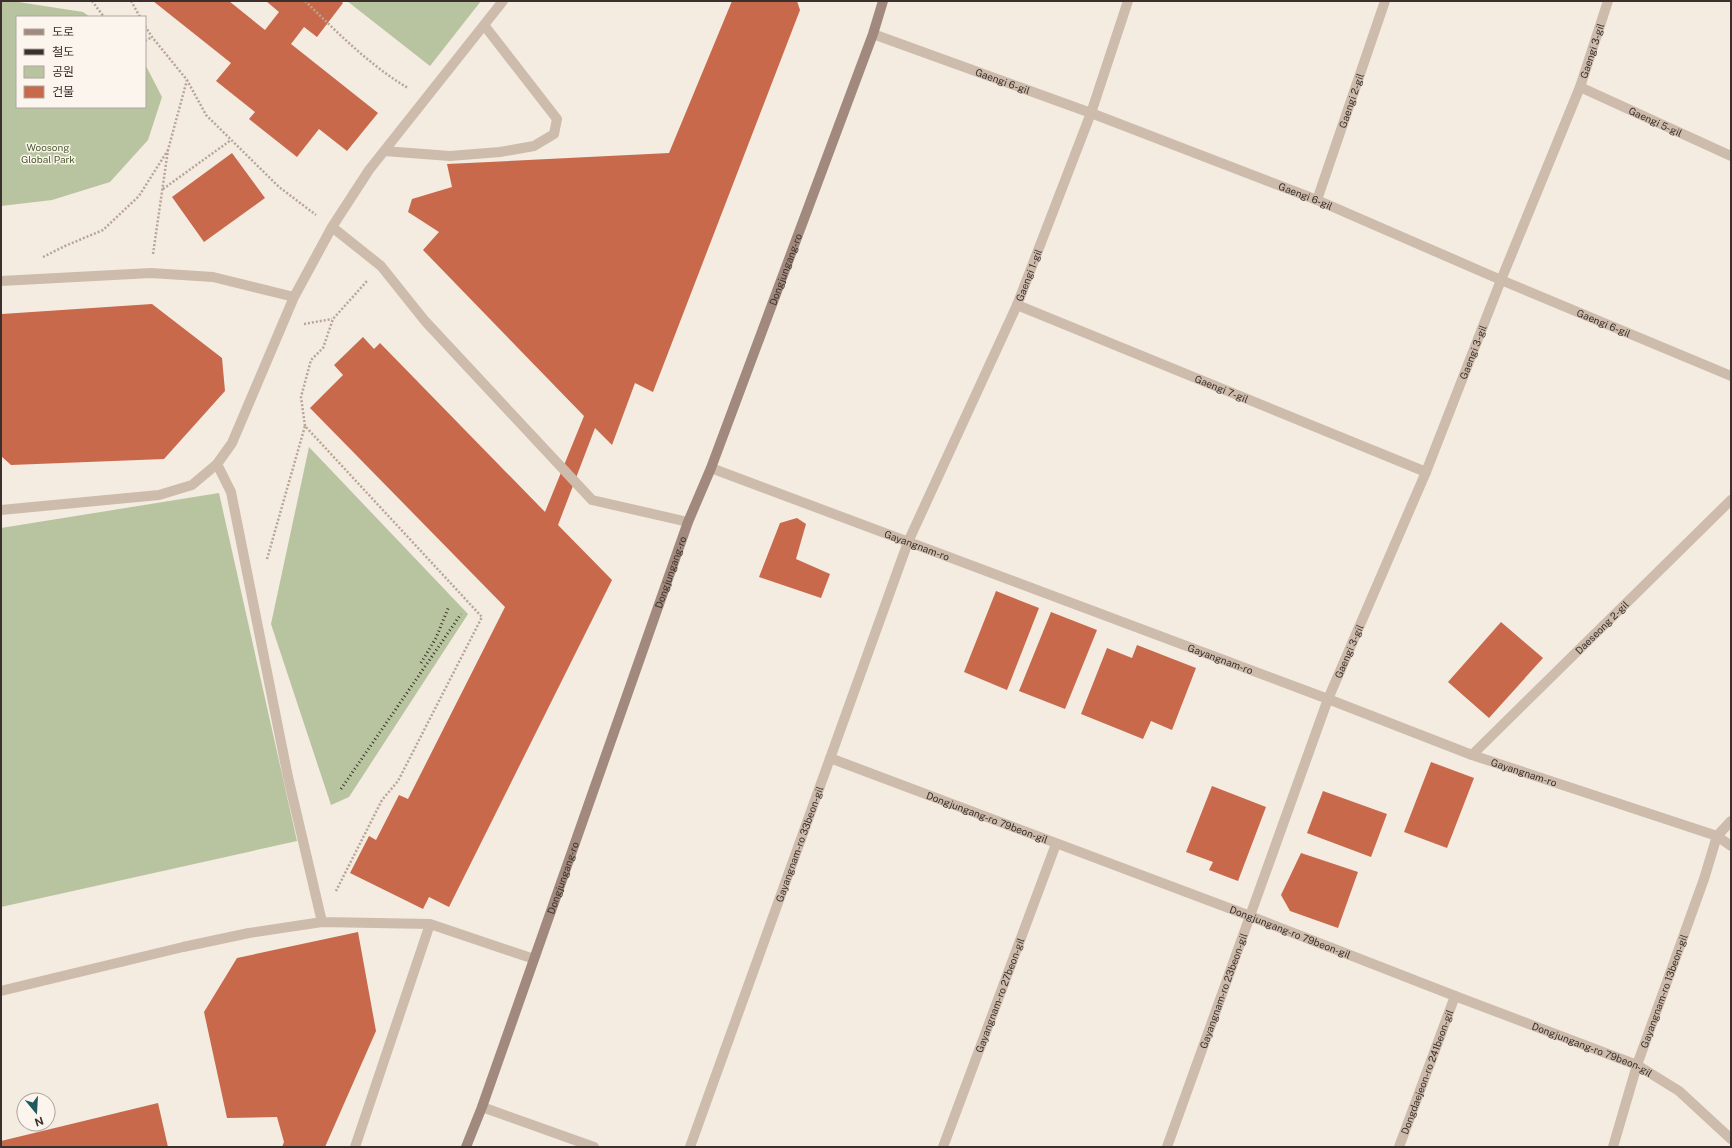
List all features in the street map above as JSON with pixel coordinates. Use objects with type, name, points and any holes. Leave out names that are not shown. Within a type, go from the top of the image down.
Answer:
[{"type":"street","points":[[1,510],[159,494],[192,485],[217,464],[232,443],[294,297],[332,227],[384,151],[503,1]]},
{"type":"street","name":"Dongjungang-ro","points":[[466,1147],[482,1107],[688,522],[711,468],[873,34],[883,1]]},
{"type":"street","name":"Gaengi 1-gil","points":[[908,542],[1017,305],[1091,113],[1128,1]]},
{"type":"street","name":"Gaengi 2-gil","points":[[1317,200],[1386,1]]},
{"type":"street","name":"Gaengi 3-gil","points":[[1328,699],[1426,472],[1501,280],[1580,87],[1608,1]]},
{"type":"street","points":[[384,151],[450,156],[500,152],[534,146],[554,134],[557,119],[484,25]]},
{"type":"street","name":"Gaengi 6-gil","points":[[873,34],[1091,113],[1317,200],[1501,280],[1731,376]]},
{"type":"street","name":"Gaengi 5-gil","points":[[1580,87],[1731,156]]},
{"type":"street","points":[[332,227],[381,266],[425,321],[592,500],[688,522]]},
{"type":"street","points":[[1,281],[151,272],[213,277],[294,297]]},
{"type":"street","name":"Gaengi 7-gil","points":[[1017,305],[1426,472]]},
{"type":"street","points":[[217,464],[231,492],[288,777],[322,922]]},
{"type":"street","name":"Gayangnam-ro","points":[[711,468],[1328,699],[1472,755],[1717,836],[1731,846]]},
{"type":"street","name":"Daeseong 2-gil","points":[[1472,755],[1731,500]]},
{"type":"street","name":"Gayangnam-ro 33beon-gil","points":[[690,1147],[908,542]]},
{"type":"street","name":"Gayangnam-ro 23beon-gil","points":[[1167,1147],[1328,699]]},
{"type":"street","name":"Dongjungang-ro 79beon-gil","points":[[830,758],[1250,916],[1637,1065],[1680,1091],[1731,1139]]},
{"type":"street","points":[[1717,836],[1731,821]]},
{"type":"street","name":"Gayangnam-ro 13beon-gil","points":[[1613,1147],[1637,1065],[1704,880],[1717,836]]},
{"type":"street","name":"Gayangnam-ro 27beon-gil","points":[[943,1147],[1056,844]]},
{"type":"street","points":[[1,991],[249,933],[322,922],[430,924],[534,959]]},
{"type":"street","points":[[355,1147],[430,924]]},
{"type":"street","name":"Dongdaejeon-ro 241beon-gil","points":[[1399,1147],[1455,996]]},
{"type":"street","points":[[482,1107],[594,1147]]},
{"type":"path","points":[[92,1],[103,16]]},
{"type":"path","points":[[130,1],[139,16]]},
{"type":"path","points":[[305,1],[353,47],[391,78],[426,98]]},
{"type":"path","points":[[146,28],[187,80],[206,115],[279,187],[332,227]]},
{"type":"path","points":[[146,40],[152,37]]},
{"type":"path","points":[[151,272],[168,150],[187,80]]},
{"type":"path","points":[[162,189],[231,140]]},
{"type":"path","points":[[42,258],[65,246],[103,230],[139,196],[168,150]]},
{"type":"path","points":[[266,559],[305,426],[301,397],[312,360],[323,348],[333,319],[381,266]]},
{"type":"path","points":[[305,426],[482,617],[398,781],[382,800],[335,894]]},
{"type":"green space","name":"Woosong Global Park","points":[[1,1],[12,1],[83,12],[89,16],[16,16],[16,108],[146,108],[146,66],[162,97],[148,140],[110,182],[52,200],[1,206]]},
{"type":"green space","points":[[347,1],[481,1],[430,66]]},
{"type":"green space","points":[[309,447],[468,614],[349,797],[331,805],[271,624]]},
{"type":"green space","points":[[219,493],[297,841],[1,907],[1,528]]},
{"type":"building","points":[[153,1],[229,1],[265,30],[279,12],[266,1],[341,1],[343,3],[317,37],[304,27],[291,44],[378,113],[347,151],[319,129],[297,157],[249,119],[255,112],[216,81],[231,63]]},
{"type":"building","points":[[732,1],[797,1],[800,10],[653,392],[635,383],[612,445],[595,428],[558,525],[612,580],[449,907],[429,897],[423,909],[350,873],[369,836],[376,840],[399,795],[408,799],[505,607],[310,408],[343,375],[334,365],[363,337],[374,349],[380,343],[545,512],[584,416],[423,250],[439,232],[408,212],[412,199],[452,187],[447,164],[669,153]]},
{"type":"building","points":[[232,153],[265,198],[204,242],[172,197]]},
{"type":"building","points":[[152,304],[222,358],[225,391],[164,459],[11,465],[1,456],[2,314]]},
{"type":"building","points":[[797,518],[806,524],[796,559],[830,574],[821,598],[759,577],[780,523]]},
{"type":"building","points":[[996,591],[1039,608],[1007,690],[964,672]]},
{"type":"building","points":[[1051,612],[1097,630],[1065,709],[1019,691]]},
{"type":"building","points":[[1501,622],[1543,658],[1489,718],[1448,682]]},
{"type":"building","points":[[1137,645],[1196,668],[1172,730],[1151,721],[1143,739],[1081,714],[1107,648],[1132,658]]},
{"type":"building","points":[[1431,762],[1474,778],[1447,848],[1404,832]]},
{"type":"building","points":[[1212,786],[1266,807],[1238,881],[1209,870],[1213,862],[1186,852]]},
{"type":"building","points":[[1323,791],[1387,814],[1371,857],[1307,833]]},
{"type":"building","points":[[1301,853],[1358,872],[1338,928],[1290,911],[1281,895]]},
{"type":"building","points":[[358,932],[376,1031],[325,1147],[282,1147],[284,1142],[277,1117],[227,1118],[204,1012],[237,958]]},
{"type":"building","points":[[158,1103],[168,1147],[1,1147],[1,1141],[38,1132],[56,1132],[56,1128]]},
{"type":"railway","points":[[421,663],[436,638],[449,606]]},
{"type":"railway","points":[[341,789],[461,614]]}]
